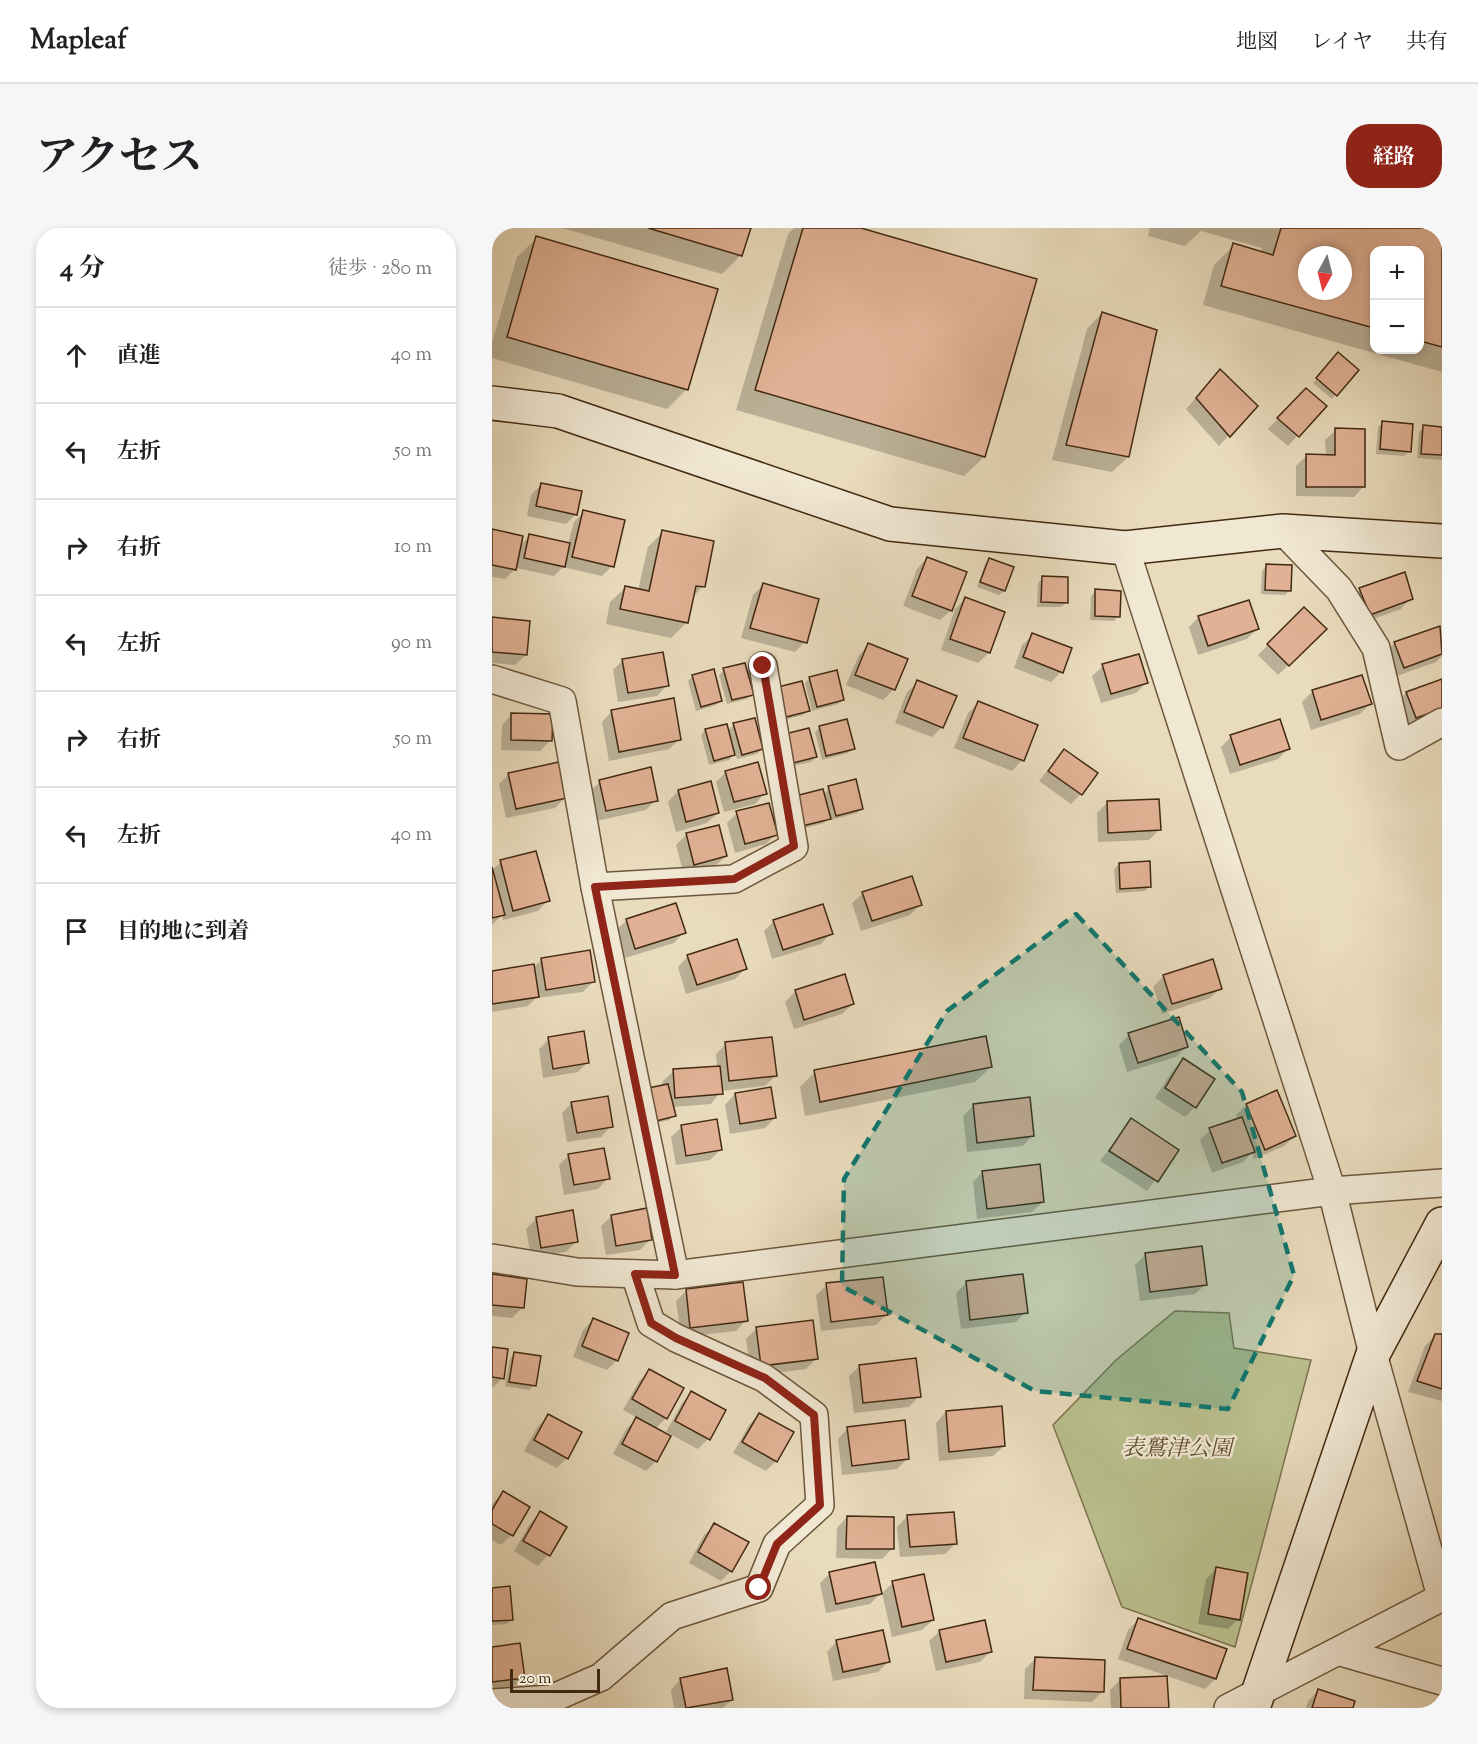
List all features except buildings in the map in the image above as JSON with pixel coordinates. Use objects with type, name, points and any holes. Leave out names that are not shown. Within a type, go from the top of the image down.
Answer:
[{"type":"street","points":[[492,403],[558,411],[890,524],[1125,548],[1283,531],[1442,541]]},
{"type":"street","points":[[1283,531],[1340,589],[1376,648],[1399,746],[1442,722]]},
{"type":"street","points":[[1125,548],[1332,1191],[1373,1354],[1441,1597],[1255,1700],[1228,1708]]},
{"type":"street","points":[[595,887],[734,879],[794,846],[763,666]]},
{"type":"street","points":[[492,679],[562,701],[595,887],[675,1275]]},
{"type":"street","points":[[492,1258],[577,1272],[675,1275],[1332,1191],[1442,1183]]},
{"type":"street","points":[[1255,1700],[1373,1354],[1442,1224]]},
{"type":"street","points":[[492,1703],[551,1699],[601,1677],[672,1616],[759,1588],[777,1544],[820,1505],[814,1415],[765,1378],[676,1338],[651,1323],[635,1274]]},
{"type":"street","points":[[1341,1652],[1442,1682]]},
{"type":"highlighted area","points":[[1076,914],[1242,1092],[1294,1275],[1228,1409],[1035,1391],[842,1286],[844,1179],[947,1011]]},
{"type":"green space","name":"表鷲津公園","points":[[1175,1311],[1229,1313],[1234,1348],[1311,1360],[1235,1647],[1122,1607],[1053,1425],[1116,1360]]},
{"type":"route","points":[[759,1588],[777,1544],[820,1505],[814,1415],[765,1378],[676,1338],[651,1323],[635,1274],[675,1275],[595,887],[734,879],[794,846],[763,666]]}]
